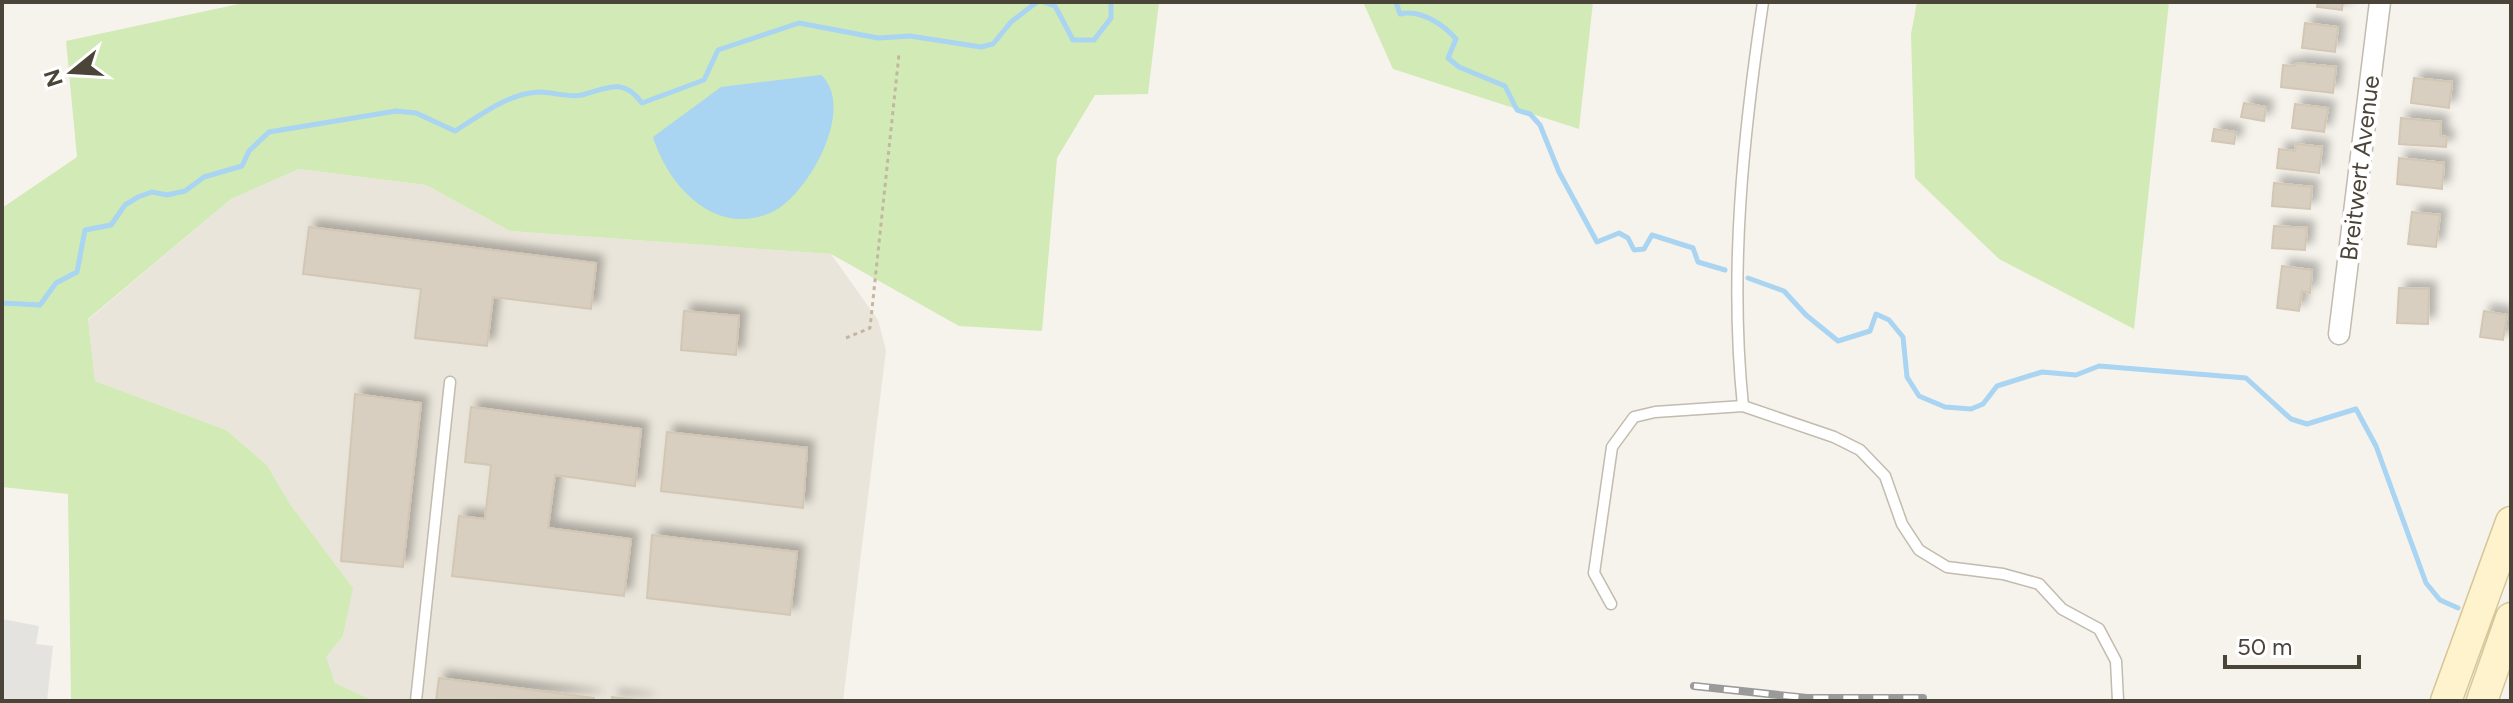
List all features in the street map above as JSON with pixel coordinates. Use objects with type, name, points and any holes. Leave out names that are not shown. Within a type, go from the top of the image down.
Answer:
[{"type":"main road","points":[[2446,701],[2511,522]]},
{"type":"main road","points":[[2482,701],[2511,618]]},
{"type":"street","name":"Breitwert Avenue","points":[[2339,334],[2380,2]]},
{"type":"lane","points":[[1743,406],[1738,354],[1737,232],[1763,2]]},
{"type":"lane","points":[[416,701],[450,382]]},
{"type":"lane","points":[[1611,604],[1594,573],[1612,447],[1634,417],[1655,412],[1743,406],[1860,450],[1885,476],[1902,524],[1919,550],[1938,562],[1947,567],[2003,574],[2039,584],[2062,609],[2099,629],[2116,661],[2118,701]]},
{"type":"path","points":[[846,338],[870,328],[899,54]]},
{"type":"shaded area","points":[[299,169],[426,185],[510,231],[831,254],[878,320],[886,350],[843,701],[374,701],[335,683],[325,657],[343,636],[352,587],[290,504],[267,465],[226,430],[95,381],[88,320],[231,199]]},
{"type":"shaded area","points":[[2,619],[39,626],[36,644],[53,646],[47,701],[2,701]]},
{"type":"green space","points":[[248,2],[1159,2],[1148,94],[1095,95],[1057,158],[1042,331],[959,326],[831,254],[510,231],[426,185],[299,169],[231,199],[88,319],[95,381],[226,430],[267,465],[290,504],[353,588],[343,636],[326,657],[335,683],[374,701],[71,701],[68,494],[2,487],[2,208],[77,157],[66,41]]},
{"type":"green space","points":[[1363,2],[1593,2],[1579,129],[1393,69]]},
{"type":"green space","points":[[1917,2],[2169,2],[2134,329],[1999,259],[1915,178],[1911,34]]},
{"type":"water","points":[[821,75],[831,89],[834,108],[831,129],[812,171],[785,204],[750,219],[731,218],[696,202],[670,173],[653,137],[721,87]]},
{"type":"building","points":[[2318,2],[2343,2],[2342,10],[2317,7]]},
{"type":"building","points":[[2305,23],[2338,27],[2335,52],[2302,48]]},
{"type":"building","points":[[2296,63],[2336,67],[2333,93],[2281,87],[2283,65],[2295,66]]},
{"type":"building","points":[[2414,78],[2452,82],[2449,108],[2411,103]]},
{"type":"building","points":[[2244,103],[2266,107],[2264,121],[2241,117]]},
{"type":"building","points":[[2295,104],[2328,108],[2324,132],[2292,128]]},
{"type":"building","points":[[2401,118],[2441,122],[2440,136],[2447,137],[2446,147],[2399,144]]},
{"type":"building","points":[[2214,129],[2236,132],[2234,144],[2212,141]]},
{"type":"building","points":[[2296,144],[2322,147],[2319,173],[2277,168],[2279,149],[2295,151]]},
{"type":"building","points":[[2399,158],[2444,163],[2442,189],[2397,184]]},
{"type":"building","points":[[2274,183],[2312,187],[2310,209],[2272,206]]},
{"type":"building","points":[[2412,212],[2440,215],[2436,247],[2408,244]]},
{"type":"building","points":[[2274,226],[2307,228],[2305,250],[2272,248]]},
{"type":"building","points":[[309,227],[596,263],[591,309],[493,297],[487,346],[415,338],[421,289],[303,274]]},
{"type":"building","points":[[2282,266],[2312,270],[2310,293],[2302,291],[2299,311],[2277,308]]},
{"type":"building","points":[[2399,288],[2429,289],[2428,324],[2397,323]]},
{"type":"building","points":[[684,311],[739,316],[736,355],[681,350]]},
{"type":"building","points":[[2484,311],[2507,315],[2503,340],[2480,337]]},
{"type":"building","points":[[355,394],[421,403],[403,567],[341,561]]},
{"type":"building","points":[[471,407],[641,429],[635,486],[555,475],[548,528],[631,539],[624,596],[452,576],[459,516],[485,519],[491,465],[465,462]]},
{"type":"building","points":[[667,432],[807,448],[803,508],[661,491]]},
{"type":"building","points":[[652,535],[797,552],[790,615],[647,598]]},
{"type":"building","points":[[439,678],[595,698],[436,701]]},
{"type":"building","points":[[612,697],[647,701],[612,701]]},
{"type":"waterway","points":[[2,303],[40,305],[56,283],[77,272],[85,230],[111,225],[125,205],[138,197],[152,192],[167,195],[185,191],[204,177],[242,166],[249,151],[269,132],[396,111],[416,113],[455,131],[506,101],[539,92],[577,96],[622,87],[642,103],[704,80],[718,50],[799,23],[878,38],[910,36],[981,47],[993,44],[1011,22],[1037,2]]},
{"type":"waterway","points":[[1043,2],[1055,6],[1073,40],[1094,40],[1111,18],[1111,2]]},
{"type":"waterway","points":[[1396,2],[1400,14],[1423,16],[1445,28],[1456,39],[1448,58],[1459,67],[1505,86],[1517,110],[1530,114],[1540,125],[1559,172],[1597,242],[1619,233],[1628,238],[1634,250],[1644,249],[1652,235],[1693,248],[1698,262],[1725,270]]},
{"type":"waterway","points":[[1748,278],[1784,291],[1806,315],[1838,341],[1870,331],[1876,314],[1889,320],[1903,337],[1907,377],[1919,396],[1945,407],[1971,409],[1983,404],[1997,386],[2042,372],[2076,375],[2099,366],[2246,378],[2291,419],[2307,424],[2356,409],[2376,446],[2426,583],[2440,600],[2458,608]]},
{"type":"railway","points":[[1694,686],[1807,698],[1923,698]]}]
